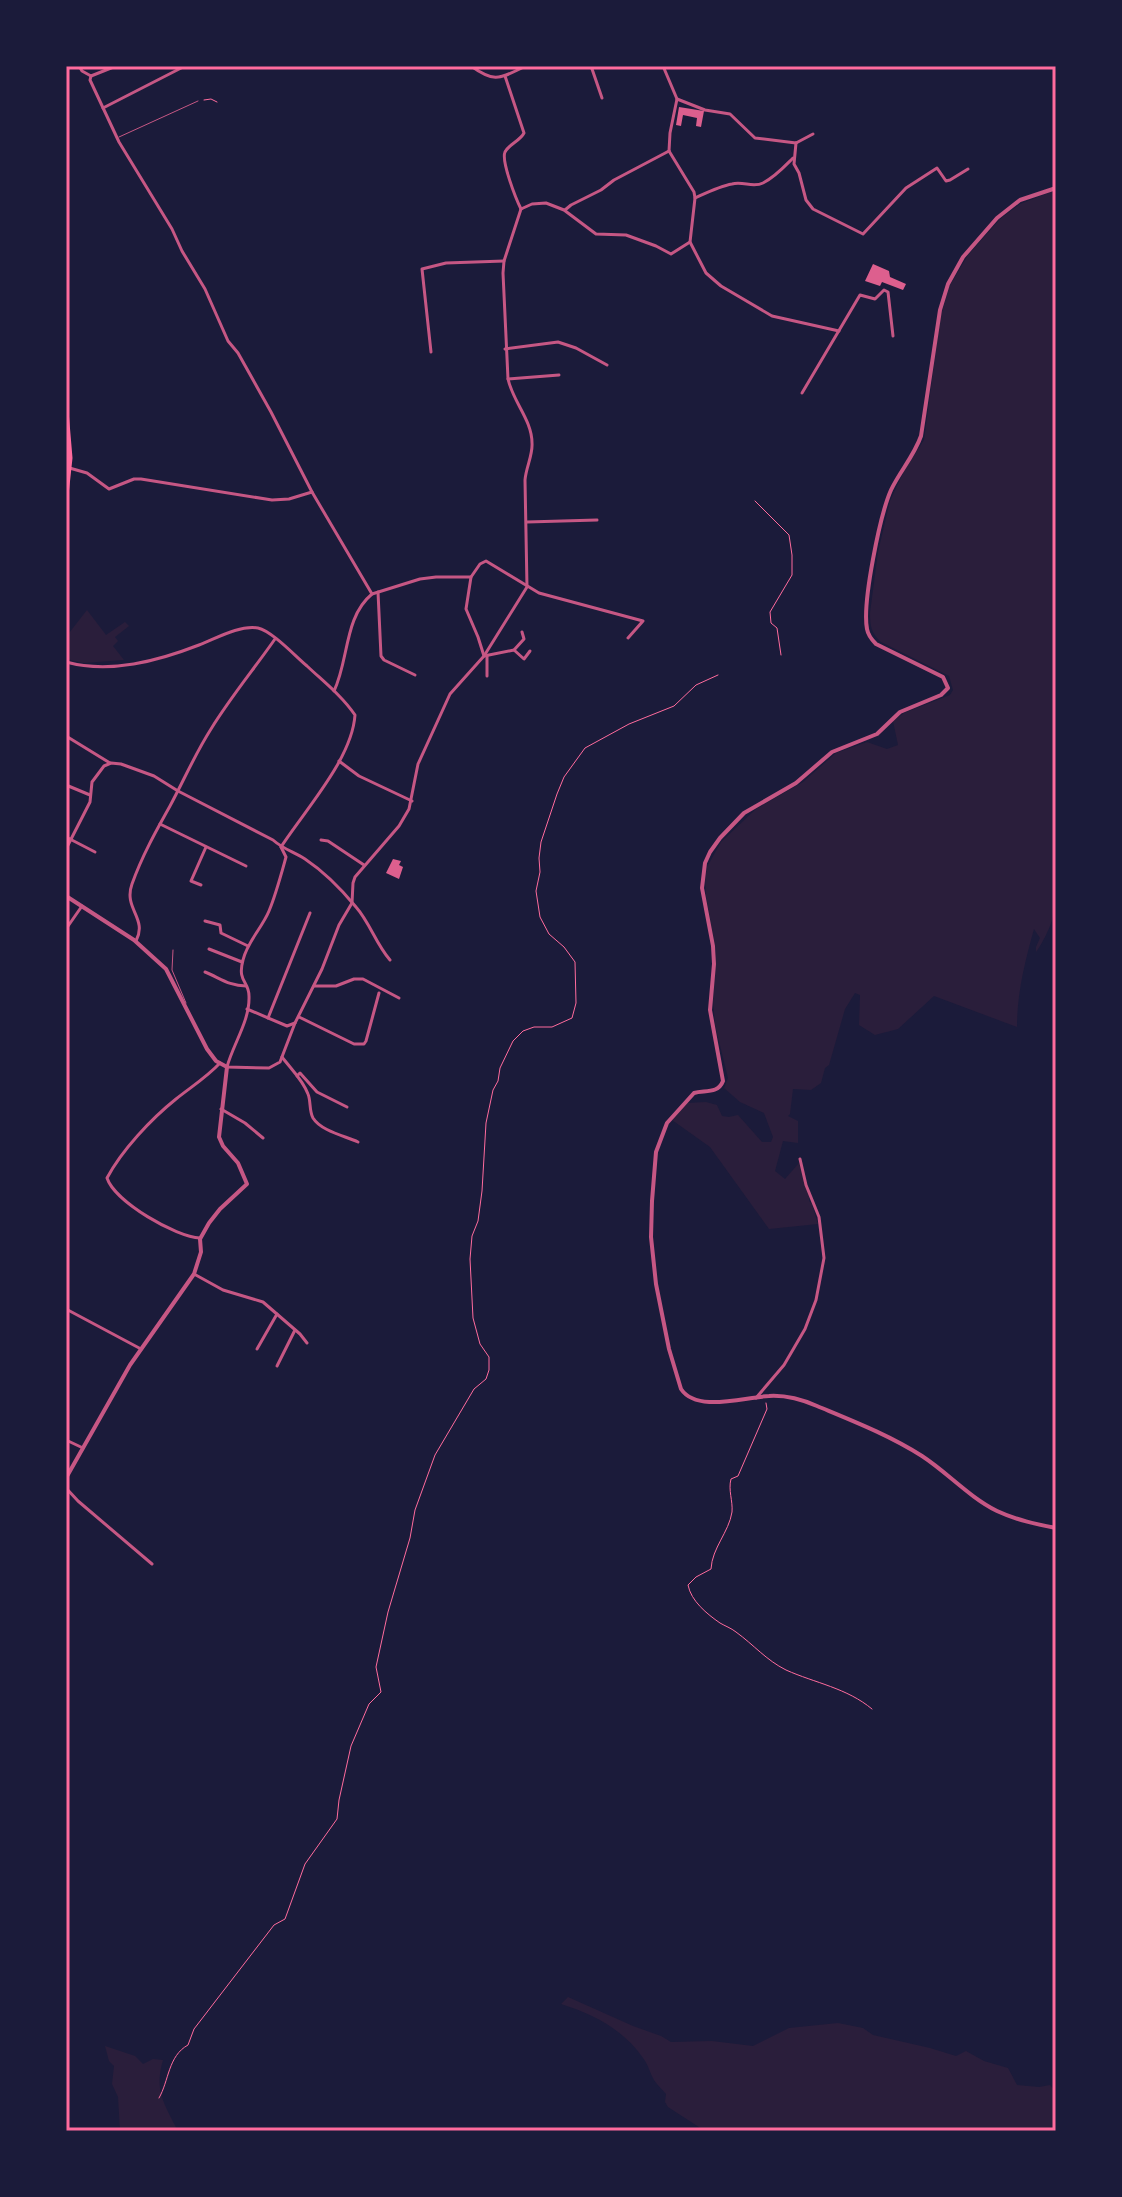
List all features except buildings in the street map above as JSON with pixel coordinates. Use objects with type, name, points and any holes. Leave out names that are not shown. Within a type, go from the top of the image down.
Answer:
[{"type":"highway","points":[[66,411],[70,458],[66,495]]},
{"type":"street","points":[[79,66],[91,76]]},
{"type":"street","points":[[91,76],[116,66]]},
{"type":"street","points":[[103,108],[185,66]]},
{"type":"street","points":[[471,66],[490,78],[505,76],[526,66]]},
{"type":"street","points":[[591,66],[602,98]]},
{"type":"street","points":[[663,66],[677,99],[669,151],[694,192],[690,242],[700,266],[721,286],[772,316],[839,331]]},
{"type":"street","points":[[91,76],[90,80],[118,140],[172,229],[205,289],[228,341],[238,353],[312,492],[372,594]]},
{"type":"street","points":[[66,896],[136,941],[166,969],[207,1049],[220,1063],[227,1067],[269,1068],[280,1062],[339,925],[352,903],[353,883],[409,809],[418,764],[450,694],[485,656],[527,587],[526,465],[533,447],[528,422],[511,394],[508,379],[504,261],[521,209],[504,154],[524,133],[505,76]]},
{"type":"street","points":[[677,99],[705,110],[730,114],[755,138],[796,143],[813,134]]},
{"type":"street","points":[[796,143],[793,158],[806,200],[813,209],[863,234],[906,188],[937,168],[946,181],[968,169]]},
{"type":"street","points":[[564,210],[669,151]]},
{"type":"street","points":[[695,198],[732,184],[755,186],[763,183],[793,158]]},
{"type":"street","points":[[1056,188],[1020,200],[997,218],[963,257],[948,284],[940,310],[921,436],[892,488],[883,512],[870,578],[867,630],[876,644],[943,677],[948,688],[941,695],[900,712],[877,734],[832,752],[796,783],[744,813],[720,838],[705,863],[702,888],[714,964],[710,1010],[723,1081],[721,1087],[714,1091],[694,1093],[667,1123],[656,1152],[651,1237],[656,1284],[669,1349],[681,1389],[691,1399],[700,1402],[766,1396],[806,1401],[869,1427],[926,1458],[995,1510],[1017,1520],[1056,1528]]},
{"type":"street","points":[[521,209],[540,202],[564,210],[596,234],[626,235],[671,254],[690,242]]},
{"type":"street","points":[[431,352],[422,269],[446,263],[504,261]]},
{"type":"street","points":[[802,393],[858,297],[863,295],[877,299],[884,290],[889,295],[893,336]]},
{"type":"street","points":[[505,349],[558,342],[607,365]]},
{"type":"street","points":[[508,379],[559,375]]},
{"type":"street","points":[[66,467],[87,473],[109,489],[134,479],[272,500],[312,492]]},
{"type":"street","points":[[527,522],[597,520]]},
{"type":"street","points":[[487,676],[485,656],[466,609],[471,577],[486,561],[527,587],[562,600],[643,621],[628,638]]},
{"type":"street","points":[[334,691],[341,676],[358,610],[372,594],[420,579],[471,577]]},
{"type":"street","points":[[378,592],[381,656],[415,675]]},
{"type":"street","points":[[66,662],[90,667],[143,663],[169,657],[249,628],[263,630],[275,639],[334,691],[355,715],[352,735],[339,761],[281,847]]},
{"type":"street","points":[[485,656],[514,650],[524,639],[522,632]]},
{"type":"street","points":[[136,941],[140,923],[130,903],[130,890],[160,824],[210,730],[275,639]]},
{"type":"street","points":[[514,650],[524,659],[530,651]]},
{"type":"street","points":[[66,736],[111,763],[154,776],[312,864],[352,903],[370,928],[379,948],[390,960]]},
{"type":"street","points":[[339,761],[359,776],[412,801]]},
{"type":"street","points":[[66,849],[90,802],[92,782],[104,766],[111,763]]},
{"type":"street","points":[[66,785],[90,795]]},
{"type":"street","points":[[160,824],[246,866]]},
{"type":"street","points":[[66,837],[95,852]]},
{"type":"street","points":[[321,840],[328,841],[364,865]]},
{"type":"street","points":[[201,885],[191,881],[206,847]]},
{"type":"street","points":[[66,1478],[141,1349],[194,1274],[201,1252],[200,1239],[209,1223],[247,1184],[238,1163],[219,1137],[221,1109],[227,1067],[247,1009],[249,992],[242,980],[242,962],[269,911],[286,857],[281,847]]},
{"type":"street","points":[[66,929],[82,906]]},
{"type":"street","points":[[268,1018],[310,913]]},
{"type":"street","points":[[205,921],[220,925],[221,933],[248,946]]},
{"type":"street","points":[[209,949],[242,962]]},
{"type":"street","points":[[205,972],[222,982],[246,986]]},
{"type":"street","points":[[314,986],[336,986],[363,979],[399,998]]},
{"type":"street","points":[[299,1017],[354,1044],[364,1044],[379,993]]},
{"type":"street","points":[[247,1009],[287,1026],[295,1023]]},
{"type":"street","points":[[282,1057],[309,1096],[314,1120],[358,1142]]},
{"type":"street","points":[[200,1239],[187,1237],[142,1212],[115,1191],[107,1178],[135,1138],[220,1063]]},
{"type":"street","points":[[297,1076],[300,1073],[317,1092],[347,1107]]},
{"type":"street","points":[[221,1109],[263,1138]]},
{"type":"street","points":[[756,1398],[784,1365],[805,1329],[816,1300],[824,1258],[819,1217],[800,1159]]},
{"type":"street","points":[[194,1274],[223,1290],[263,1302],[307,1343]]},
{"type":"street","points":[[66,1309],[141,1349]]},
{"type":"street","points":[[257,1349],[277,1314]]},
{"type":"street","points":[[277,1366],[295,1330]]},
{"type":"street","points":[[66,1440],[83,1448]]},
{"type":"street","points":[[66,1488],[152,1564]]},
{"type":"lane","points":[[118,140],[198,101]]},
{"type":"lane","points":[[173,950],[172,970],[188,1009]]},
{"type":"path","points":[[198,101],[211,99],[217,102]]},
{"type":"path","points":[[755,501],[789,535],[792,575],[770,612],[771,623],[777,628],[781,655]]},
{"type":"path","points":[[159,2098],[170,2069],[180,2050],[188,2045],[194,2029],[274,1925],[285,1919],[305,1864],[337,1819],[351,1746],[369,1704],[381,1692],[376,1667],[415,1510],[435,1455],[474,1389],[486,1379],[489,1357],[480,1344],[473,1318],[470,1259],[472,1236],[478,1221],[486,1123],[493,1090],[513,1041],[523,1031],[534,1027],[552,1027],[572,1018],[576,1003],[575,962],[549,934],[540,917],[536,891],[541,842],[555,799],[564,777],[585,748],[629,724],[674,706],[696,685],[718,675]]},
{"type":"path","points":[[766,1396],[767,1409],[763,1419],[738,1476],[729,1483],[732,1512],[711,1560],[711,1569],[688,1585],[689,1594],[719,1622],[735,1630],[754,1649],[776,1664],[832,1685],[872,1709]]},
{"type":"shaded area","points":[[1056,190],[1056,900],[1052,920],[1036,952],[1040,938],[1034,929],[1022,977],[1017,1027],[934,996],[898,1029],[875,1035],[859,1025],[860,995],[855,993],[845,1009],[821,1083],[811,1090],[793,1089],[788,1116],[798,1121],[798,1143],[783,1141],[775,1171],[785,1179],[799,1163],[818,1224],[769,1229],[710,1147],[672,1120],[686,1103],[706,1102],[717,1105],[722,1116],[738,1115],[762,1142],[771,1142],[773,1137],[764,1113],[740,1102],[724,1088],[728,1078],[715,1025],[716,952],[706,896],[707,867],[721,842],[756,809],[803,782],[836,753],[867,742],[887,749],[898,745],[893,721],[904,713],[950,695],[953,690],[949,676],[881,642],[873,632],[870,613],[878,552],[890,501],[924,440],[940,319],[949,287],[968,255],[1000,219],[1020,204]]},
{"type":"shaded area","points":[[87,610],[106,635],[125,622],[129,626],[115,637],[118,641],[113,646],[124,660],[84,663],[66,659],[66,637]]},
{"type":"shaded area","points":[[568,1997],[671,2042],[712,2041],[753,2046],[789,2028],[838,2023],[956,2056],[966,2051],[984,2061],[1008,2068],[1017,2085],[1050,2085],[1056,2092],[1056,2131],[705,2131],[668,2107],[666,2094],[654,2080],[645,2060],[626,2039],[596,2018],[561,2004]]},
{"type":"shaded area","points":[[105,2046],[135,2056],[143,2064],[153,2059],[163,2060],[160,2089],[178,2131],[120,2131],[118,2097],[112,2084],[114,2066],[109,2061]]}]
